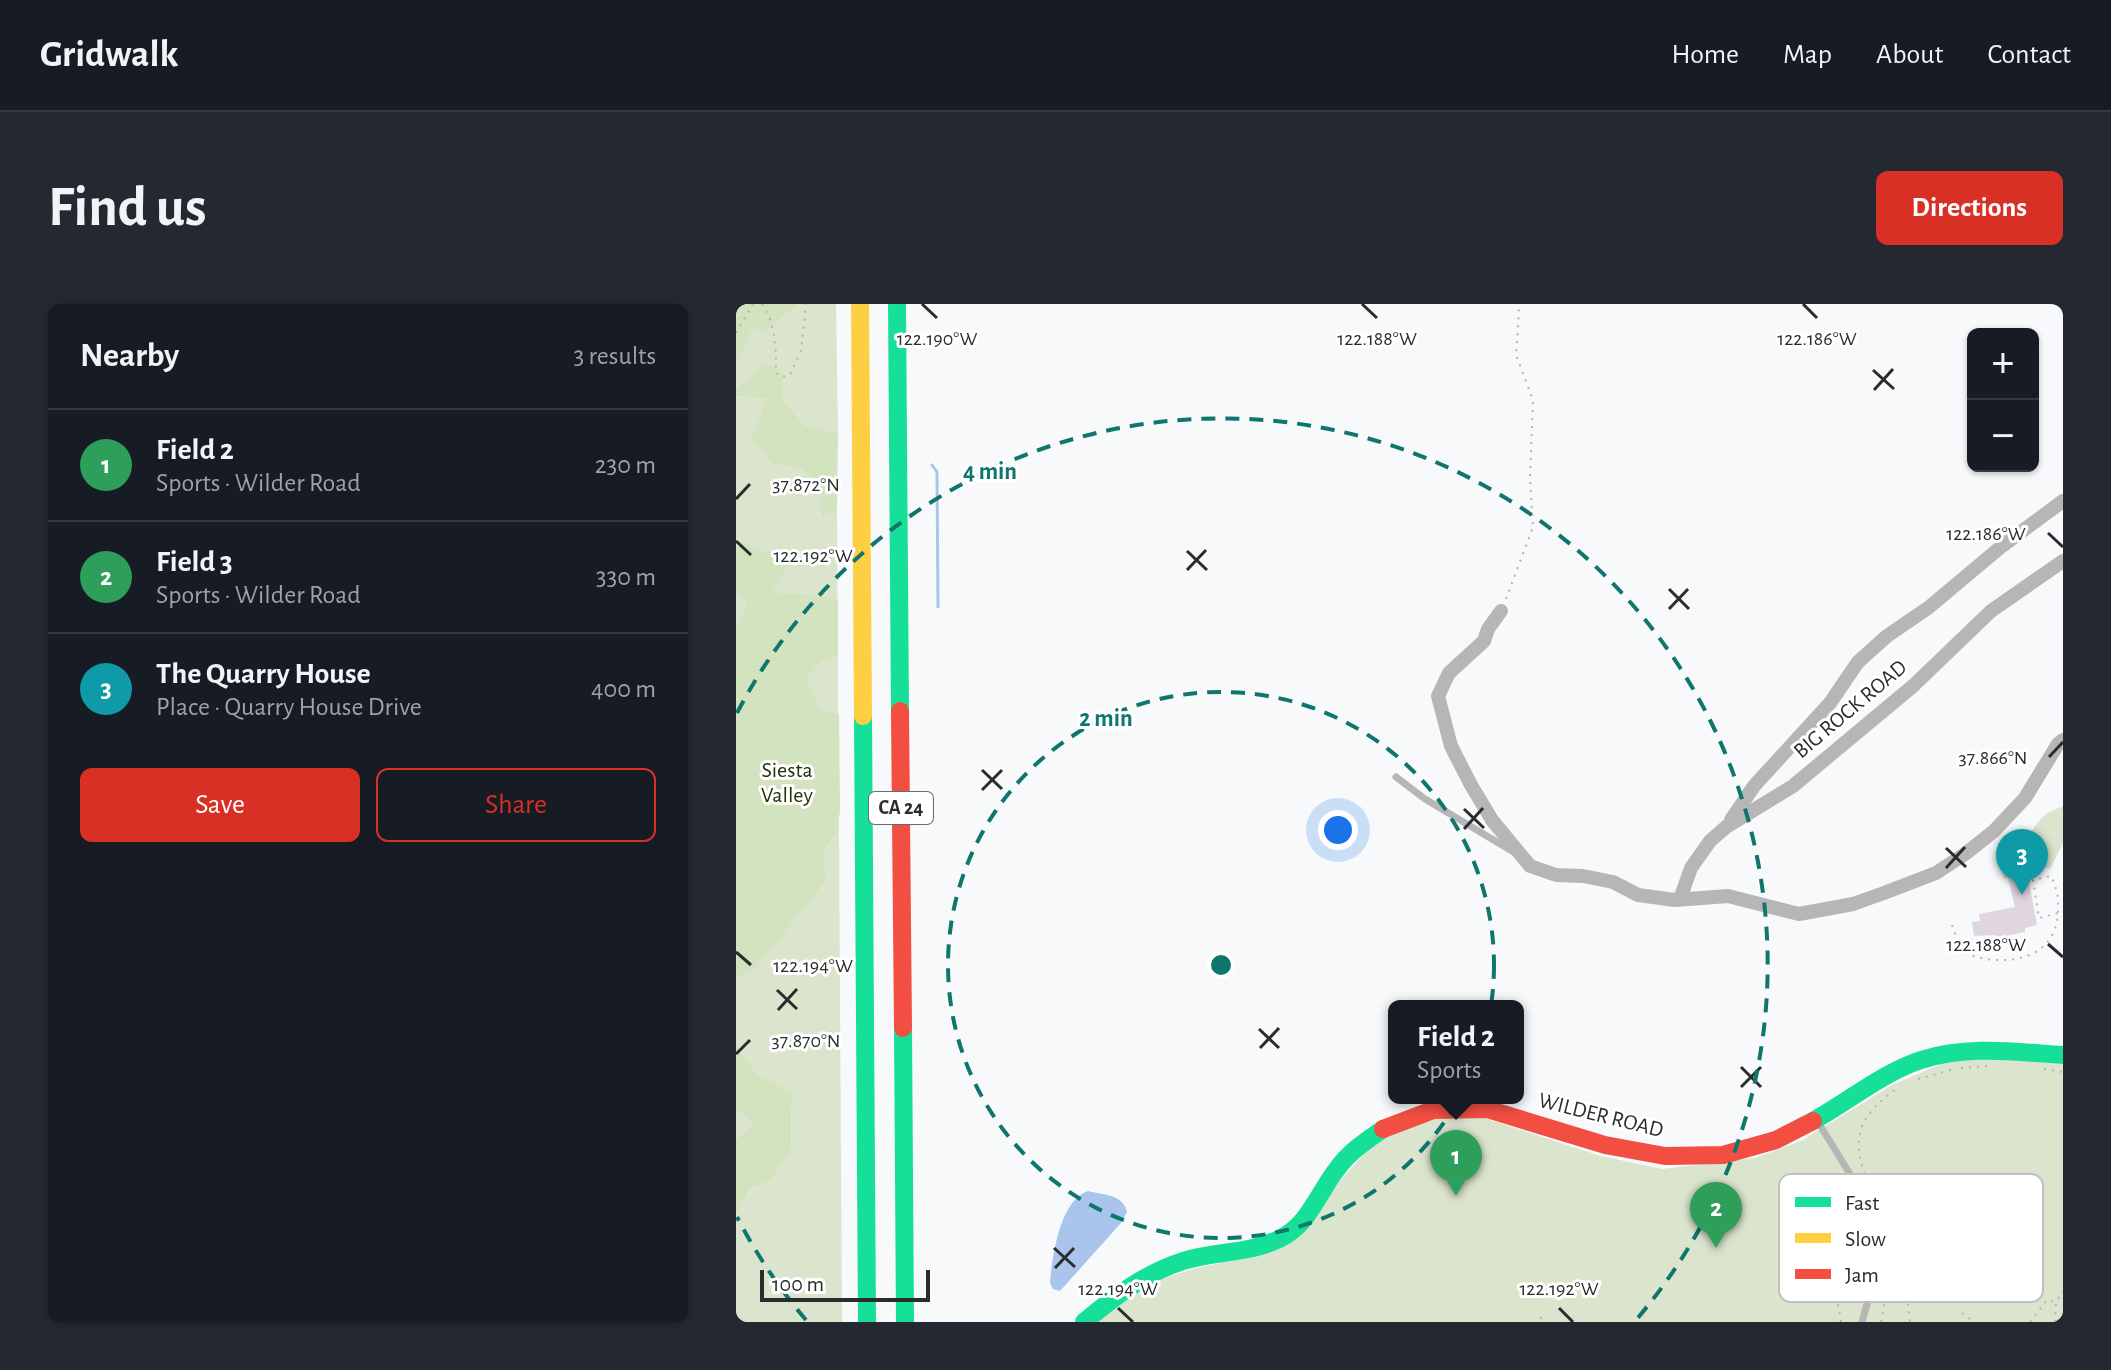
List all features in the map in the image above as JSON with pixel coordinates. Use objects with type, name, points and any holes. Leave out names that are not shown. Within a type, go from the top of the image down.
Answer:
[{"type":"main road","name":"CA 24","points":[[860,304],[867,1322]]},
{"type":"main road","name":"CA 24","points":[[897,304],[907,1319]]},
{"type":"main road","name":"WILDER ROAD","points":[[1084,1322],[1125,1288],[1183,1261],[1280,1239],[1309,1215],[1337,1168],[1360,1145],[1388,1125],[1433,1110],[1487,1109],[1605,1145],[1665,1156],[1723,1155],[1776,1140],[1817,1119],[1869,1085],[1921,1060],[1978,1049],[2063,1055]]},
{"type":"street","points":[[1726,827],[1754,786],[1830,703],[1858,662],[1887,636],[1928,608],[2002,546],[2063,501]]},
{"type":"street","name":"BIG ROCK ROAD","points":[[1680,899],[1691,868],[1710,841],[1726,827],[1793,786],[1913,686],[1991,611],[2063,561]]},
{"type":"street","points":[[1501,611],[1488,629],[1484,641],[1449,673],[1438,696],[1451,746],[1492,820],[1530,866],[1556,875],[1613,882],[1638,895],[1680,899],[1728,896],[1799,914],[1853,904],[1936,873],[1997,828],[2025,798],[2063,740]]},
{"type":"lane","points":[[1396,777],[1425,799],[1524,859]]},
{"type":"lane","points":[[1817,1119],[1850,1174]]},
{"type":"lane","points":[[1862,1322],[1868,1302]]},
{"type":"path","points":[[736,333],[753,304]]},
{"type":"path","points":[[762,304],[776,341],[776,373],[782,377],[790,375],[801,351],[806,304]]},
{"type":"path","points":[[1501,611],[1533,527],[1530,477],[1533,400],[1516,355],[1517,304]]},
{"type":"path","points":[[1952,925],[1962,952],[1982,960],[2017,959],[2047,946],[2057,928],[2058,913],[2058,890],[2051,876],[2033,880],[2039,918],[2058,913]]},
{"type":"path","points":[[2058,890],[2063,891]]},
{"type":"path","points":[[1915,1080],[1957,1069],[1999,1066]]},
{"type":"path","points":[[2039,1069],[2063,1072]]},
{"type":"path","points":[[1863,1174],[1859,1141],[1868,1114],[1879,1102],[1905,1085]]},
{"type":"path","points":[[2055,1322],[2056,1302],[2063,1291]]},
{"type":"path","points":[[2030,1322],[2047,1300],[2056,1302]]},
{"type":"path","points":[[1881,1322],[1884,1302]]},
{"type":"path","points":[[1962,1313],[1974,1322]]},
{"type":"path","points":[[1541,1317],[1541,1322]]},
{"type":"green space","points":[[736,304],[799,304],[763,334],[753,327],[736,366]]},
{"type":"green space","points":[[799,304],[836,304],[838,433],[805,425],[783,400],[747,381],[736,387],[736,366],[753,326],[763,334]]},
{"type":"green space","points":[[765,362],[783,374],[783,400],[805,425],[838,433],[837,511],[821,518],[818,484],[802,469],[773,464],[750,438],[768,399],[736,396],[736,387],[747,381]]},
{"type":"green space","points":[[736,396],[769,399],[773,464],[802,469],[818,484],[821,518],[837,511],[842,1322],[736,1322],[736,1216],[750,1189],[770,1181],[791,1151],[792,1093],[736,1139],[736,556],[798,548],[763,552],[743,541],[736,547]],"holes":[[[836,834],[823,853],[827,880],[758,965],[779,892]]]},
{"type":"green space","name":"Siesta Valley","points":[[743,541],[763,552],[799,548],[772,593],[820,595],[838,601],[838,655],[822,661],[805,679],[822,710],[839,715],[840,812],[836,834],[823,853],[827,880],[757,967],[736,978],[736,628],[748,602],[736,593],[736,547]]},
{"type":"green space","points":[[2063,806],[2063,843],[2050,869],[2032,861],[2026,850],[2027,844],[2041,819]]},
{"type":"green space","points":[[736,1046],[756,1074],[792,1092],[791,1151],[770,1181],[750,1189],[736,1216],[736,1139],[754,1124],[736,1109]]},
{"type":"green space","points":[[2010,1059],[2063,1063],[2063,1322],[1098,1322],[1115,1305],[1150,1283],[1196,1268],[1252,1257],[1285,1243],[1372,1145],[1404,1128],[1435,1119],[1478,1116],[1601,1156],[1662,1169],[1755,1158],[1801,1141],[1892,1085],[1948,1061]]},
{"type":"water","points":[[1088,1191],[1117,1198],[1127,1212],[1121,1223],[1060,1291],[1053,1289],[1051,1272],[1064,1217],[1078,1196]]},
{"type":"building","points":[[2021,862],[2025,883],[2029,882],[2037,925],[2025,928],[2025,932],[1996,938],[1996,935],[1974,936],[1972,922],[1980,921],[1979,914],[2015,907],[2002,865]]},
{"type":"waterway","points":[[932,465],[937,472],[938,607]]},
{"type":"traffic: fast","points":[[897,304],[900,711]]},
{"type":"traffic: fast","points":[[863,716],[867,1322]]},
{"type":"traffic: fast","points":[[903,1028],[905,1322]]},
{"type":"traffic: fast","points":[[1813,1121],[1879,1080],[1939,1055],[1974,1051],[2063,1055]]},
{"type":"traffic: fast","points":[[1084,1322],[1130,1287],[1169,1266],[1268,1244],[1289,1233],[1306,1217],[1342,1163],[1383,1129]]},
{"type":"traffic: slow","points":[[860,304],[863,716]]},
{"type":"traffic: jam","points":[[900,711],[903,1028]]},
{"type":"traffic: jam","points":[[1383,1129],[1433,1110],[1487,1109],[1605,1145],[1665,1156],[1723,1155],[1776,1140],[1813,1121]]},
{"type":"place","name":"The Quarry House","points":[[2022,895]]},
{"type":"place","name":"Field 2","points":[[1456,1196]]},
{"type":"place","name":"Field 3","points":[[1716,1248]]}]
